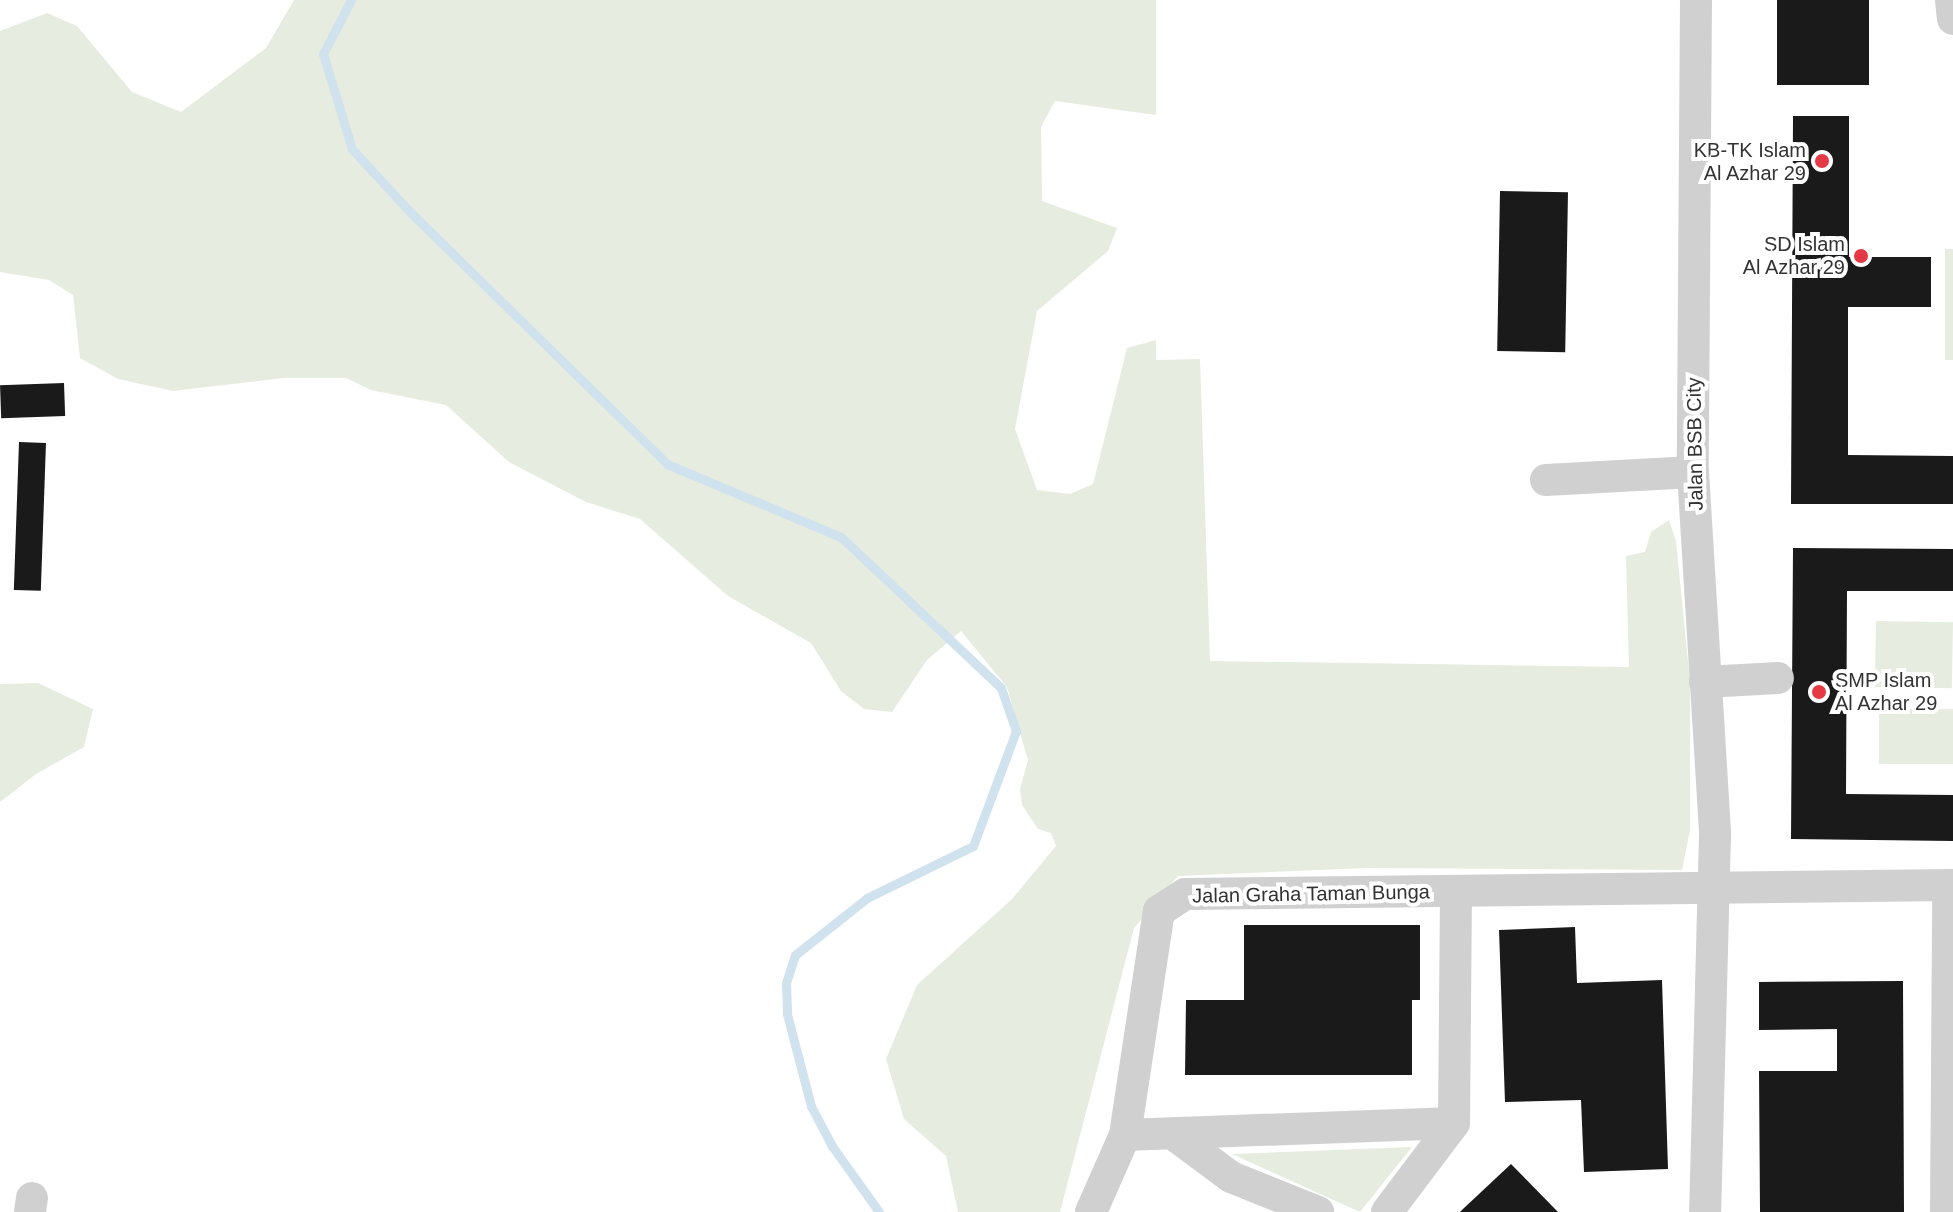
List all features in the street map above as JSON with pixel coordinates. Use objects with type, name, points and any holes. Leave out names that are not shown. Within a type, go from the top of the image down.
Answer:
[{"type":"street","name":"Jalan BSB City","points":[[1696,0],[1693,472],[1715,827],[1711,887]]},
{"type":"street","points":[[1951,0],[1953,19]]},
{"type":"street","points":[[1546,480],[1693,472]]},
{"type":"street","points":[[1705,682],[1778,678]]},
{"type":"street","name":"Jalan Graha Taman Bunga","points":[[1091,1212],[1125,1135],[1159,911],[1172,900],[1205,892],[1950,885],[1946,1212]]},
{"type":"street","points":[[1705,1212],[1711,887]]},
{"type":"street","name":"Jalan Graha Taman Bunga","points":[[1454,1123],[1456,892]]},
{"type":"street","points":[[1125,1135],[1177,1137],[1454,1123]]},
{"type":"street","points":[[1387,1212],[1454,1123]]},
{"type":"street","points":[[1177,1137],[1231,1177],[1318,1212]]},
{"type":"shaded area","points":[[294,0],[1156,0],[1156,115],[1055,101],[1041,127],[1042,201],[1117,228],[1108,251],[1037,311],[1015,429],[1037,490],[1070,494],[1093,484],[1127,348],[1156,340],[1156,360],[1200,359],[1210,661],[1629,667],[1626,556],[1645,552],[1651,532],[1669,520],[1676,541],[1690,682],[1690,830],[1682,870],[1366,868],[1178,876],[1134,928],[1060,1212],[958,1212],[946,1156],[904,1119],[886,1059],[917,985],[1012,899],[1056,846],[1051,833],[1038,829],[1022,805],[1020,789],[1028,760],[1007,687],[961,631],[927,660],[892,712],[864,709],[841,691],[811,643],[728,596],[640,519],[586,502],[509,462],[446,405],[371,390],[346,378],[284,378],[173,391],[118,379],[80,358],[73,295],[49,280],[0,272],[0,31],[47,13],[77,26],[132,92],[181,112],[266,48]]},
{"type":"shaded area","points":[[1945,249],[1953,249],[1953,360],[1945,360]]},
{"type":"shaded area","points":[[1876,621],[1953,622],[1952,688],[1875,687]]},
{"type":"shaded area","points":[[38,683],[93,709],[84,747],[36,774],[0,802],[0,684]]},
{"type":"shaded area","points":[[1879,709],[1953,709],[1953,764],[1879,764]]},
{"type":"shaded area","points":[[1412,1147],[1360,1212],[1232,1154]]},
{"type":"building","points":[[1777,0],[1869,0],[1869,85],[1777,85]]},
{"type":"building","points":[[1793,116],[1849,116],[1849,257],[1931,257],[1931,307],[1848,307],[1848,455],[1953,456],[1953,504],[1791,504]]},
{"type":"building","points":[[1500,191],[1568,192],[1565,352],[1497,351]]},
{"type":"building","points":[[64,383],[65,416],[1,418],[0,385]]},
{"type":"building","points":[[19,442],[46,443],[41,591],[14,590]]},
{"type":"building","name":"SMP Islam Al Azhar 29","points":[[1793,548],[1953,549],[1953,591],[1847,591],[1846,794],[1953,795],[1953,841],[1791,839]]},
{"type":"building","points":[[1244,925],[1420,925],[1420,1000],[1412,1000],[1412,1075],[1185,1075],[1186,1000],[1244,1000]]},
{"type":"building","points":[[1575,927],[1577,983],[1662,980],[1668,1169],[1584,1172],[1581,1100],[1505,1102],[1499,930]]},
{"type":"building","points":[[1903,981],[1904,1212],[1760,1212],[1759,1071],[1837,1071],[1837,1029],[1759,1030],[1759,982]]},
{"type":"building","points":[[1511,1164],[1558,1212],[1460,1212],[1463,1209]]},
{"type":"waterway","points":[[351,0],[323,54],[352,149],[410,212],[667,464],[841,537],[1001,688],[1016,731],[973,846],[867,898],[795,955],[786,983],[787,1014],[811,1106],[832,1146],[879,1212]]},
{"type":"place","name":"KB-TK Islam Al Azhar 29","points":[[1822,161]]},
{"type":"place","name":"SD Islam Al Azhar 29","points":[[1861,256]]},
{"type":"place","name":"SMP Islam Al Azhar 29","points":[[1819,692]]}]
